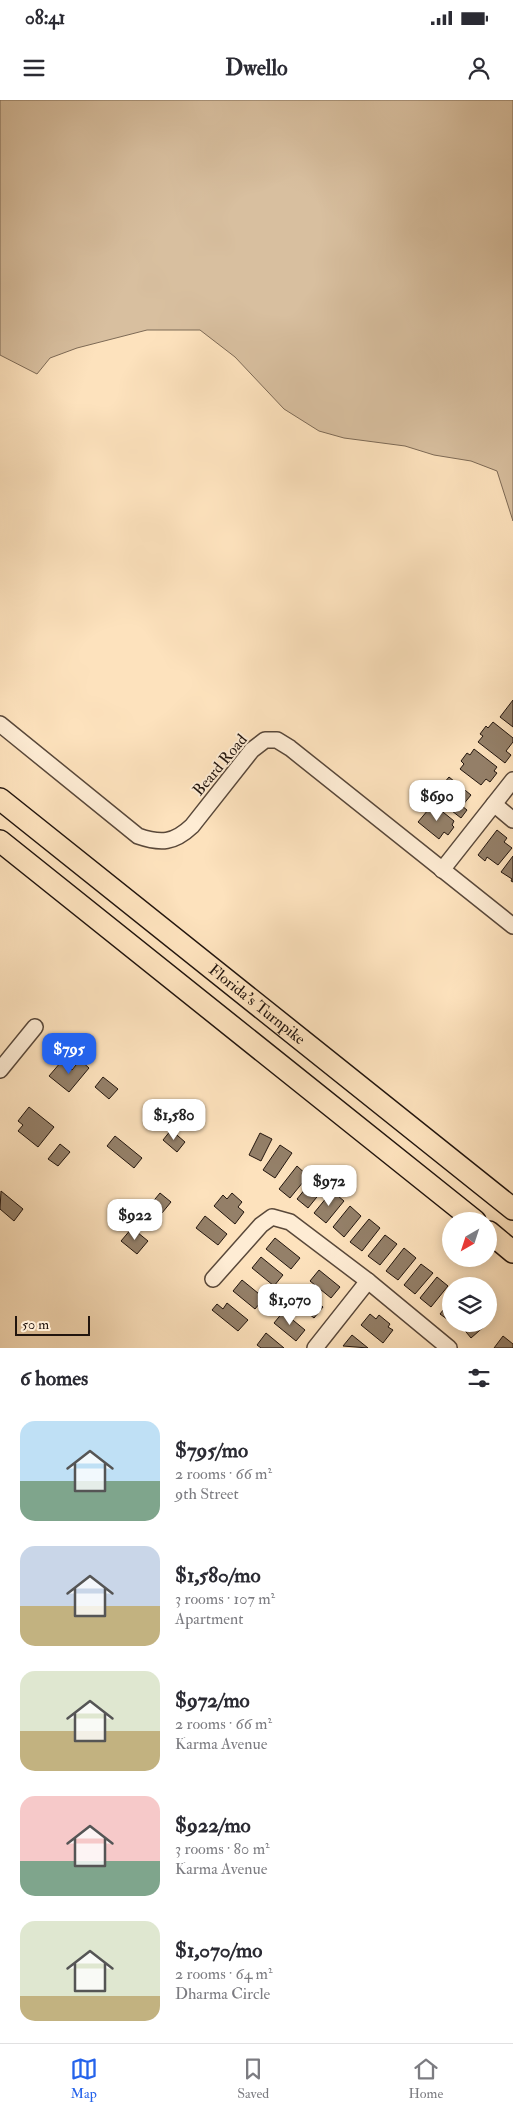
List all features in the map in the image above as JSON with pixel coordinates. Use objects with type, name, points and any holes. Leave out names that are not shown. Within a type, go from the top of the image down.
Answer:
[{"type":"highway","name":"Florida's Turnpike","points":[[0,799],[513,1209]]},
{"type":"highway","name":"Florida's Turnpike","points":[[0,840],[464,1212]]},
{"type":"highway","points":[[498,1240],[513,1252]]},
{"type":"street","name":"Beard Road","points":[[0,724],[138,836],[167,841],[181,836],[192,826],[252,750],[265,740],[277,740],[290,748],[513,926]]},
{"type":"street","points":[[442,870],[513,780]]},
{"type":"street","points":[[494,804],[513,820]]},
{"type":"street","points":[[0,1070],[35,1027]]},
{"type":"street","points":[[213,1279],[261,1225],[272,1218],[290,1222],[368,1281],[449,1348]]},
{"type":"street","points":[[315,1348],[368,1281]]},
{"type":"shaded area","points":[[0,100],[513,100],[513,521],[497,471],[471,461],[434,455],[405,446],[344,438],[319,431],[284,409],[235,357],[200,330],[147,330],[77,348],[50,358],[37,374],[0,355]]},
{"type":"building","points":[[513,700],[513,727],[500,717]]},
{"type":"building","points":[[493,722],[513,738],[513,742],[506,751],[511,755],[505,763],[478,742],[483,736],[480,734],[486,726],[488,728]]},
{"type":"building","points":[[474,749],[497,767],[494,771],[497,773],[490,782],[486,779],[481,785],[460,769],[464,764],[461,761],[467,753],[470,755]]},
{"type":"building","points":[[449,777],[471,795],[462,806],[467,810],[461,818],[434,797],[439,791],[436,789],[442,781],[444,783]]},
{"type":"building","points":[[433,804],[454,821],[452,825],[454,827],[448,835],[444,832],[439,839],[418,822]]},
{"type":"building","points":[[497,830],[507,838],[504,842],[512,848],[498,865],[487,857],[485,861],[478,855]]},
{"type":"building","points":[[513,856],[513,882],[511,881],[512,879],[501,872]]},
{"type":"building","points":[[80,1060],[89,1068],[69,1092],[49,1076],[61,1062],[72,1070]]},
{"type":"building","points":[[103,1077],[118,1089],[109,1099],[95,1087]]},
{"type":"building","points":[[29,1107],[54,1127],[38,1147],[18,1131],[23,1125],[18,1121]]},
{"type":"building","points":[[171,1130],[185,1142],[177,1152],[163,1140]]},
{"type":"building","points":[[260,1133],[272,1139],[261,1161],[249,1155]]},
{"type":"building","points":[[115,1136],[142,1158],[134,1168],[107,1146]]},
{"type":"building","points":[[60,1144],[70,1152],[58,1166],[48,1159]]},
{"type":"building","points":[[280,1145],[292,1153],[275,1178],[263,1170]]},
{"type":"building","points":[[297,1166],[308,1176],[290,1198],[279,1189]]},
{"type":"building","points":[[314,1178],[325,1187],[308,1208],[297,1199]]},
{"type":"building","points":[[1,1191],[23,1209],[14,1221],[0,1209]]},
{"type":"building","points":[[332,1191],[344,1201],[326,1223],[314,1213]]},
{"type":"building","points":[[160,1193],[171,1202],[162,1213],[151,1204]]},
{"type":"building","points":[[232,1193],[242,1202],[238,1207],[244,1212],[235,1224],[214,1206],[223,1195],[227,1199]]},
{"type":"building","points":[[350,1206],[361,1216],[344,1237],[333,1227]]},
{"type":"building","points":[[205,1216],[227,1234],[218,1245],[196,1228]]},
{"type":"building","points":[[369,1219],[380,1228],[362,1251],[350,1242]]},
{"type":"building","points":[[132,1228],[148,1241],[137,1254],[121,1241]]},
{"type":"building","points":[[385,1235],[397,1244],[380,1265],[368,1256]]},
{"type":"building","points":[[275,1238],[300,1258],[291,1269],[266,1249]]},
{"type":"building","points":[[404,1248],[416,1258],[398,1280],[386,1271]]},
{"type":"building","points":[[261,1257],[283,1275],[274,1286],[252,1268]]},
{"type":"building","points":[[421,1264],[433,1273],[415,1294],[404,1285]]},
{"type":"building","points":[[319,1270],[340,1287],[331,1298],[310,1281]]},
{"type":"building","points":[[437,1277],[442,1281],[442,1293],[431,1307],[420,1298]]},
{"type":"building","points":[[242,1280],[264,1298],[255,1309],[233,1291]]},
{"type":"building","points":[[302,1290],[323,1307],[314,1318],[293,1301]]},
{"type":"building","points":[[227,1303],[248,1320],[238,1331],[212,1310],[217,1304],[223,1309]]},
{"type":"building","points":[[283,1312],[305,1330],[296,1341],[274,1323]]},
{"type":"building","points":[[370,1314],[376,1319],[379,1315],[390,1324],[388,1327],[393,1330],[383,1343],[361,1325]]},
{"type":"building","points":[[466,1332],[478,1332],[471,1338]]},
{"type":"building","points":[[266,1333],[284,1348],[261,1348],[257,1345]]},
{"type":"building","points":[[352,1335],[368,1348],[343,1346]]},
{"type":"building","points":[[503,1336],[513,1344],[513,1348],[494,1348]]}]
